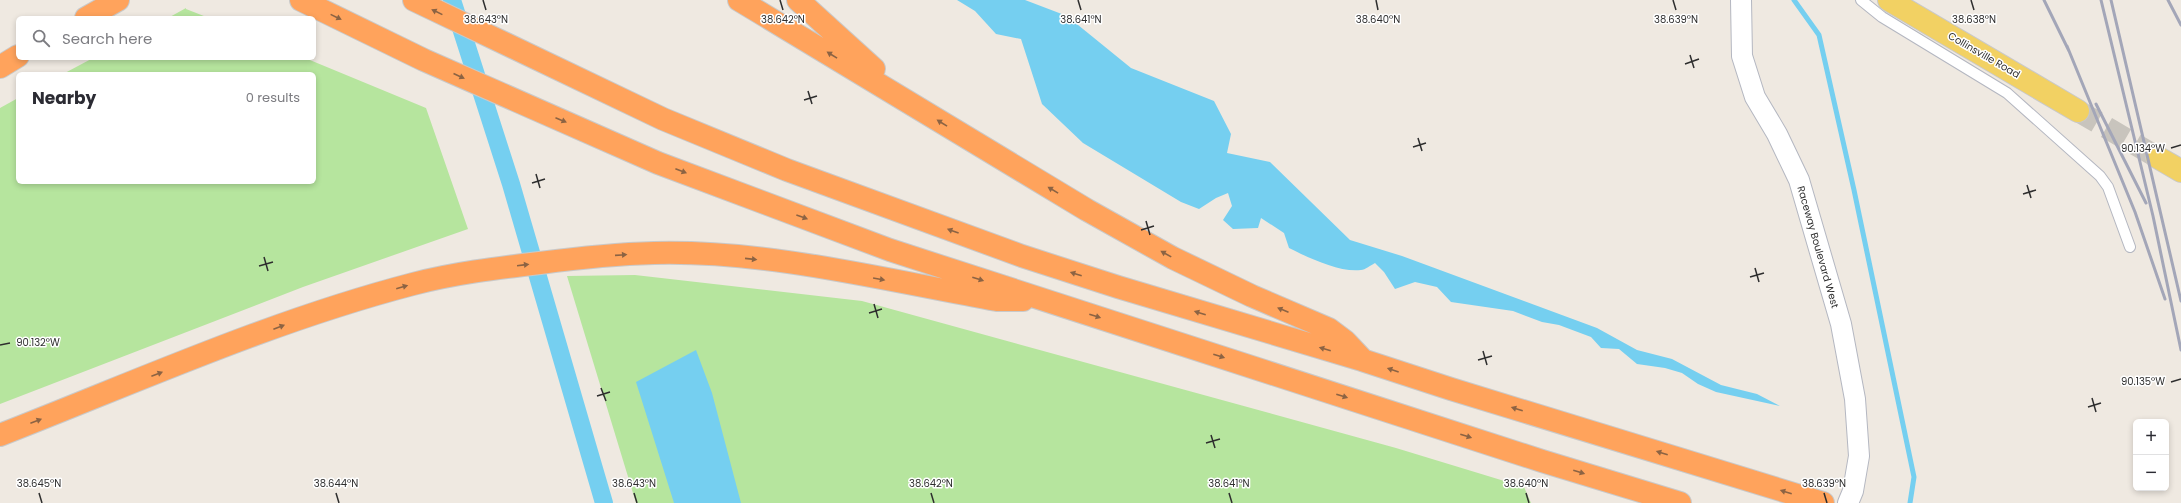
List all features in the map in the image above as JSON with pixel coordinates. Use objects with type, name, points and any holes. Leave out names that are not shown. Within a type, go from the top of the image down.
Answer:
[{"type":"highway","points":[[90,16],[118,0]]},
{"type":"highway","points":[[301,0],[424,60],[658,163],[890,250],[1542,461],[1680,503]]},
{"type":"highway","points":[[414,0],[510,48],[663,119],[787,170],[918,219],[1118,288],[1362,360],[1451,390],[1554,420],[1823,503]]},
{"type":"highway","points":[[739,0],[1087,210],[1167,254],[1252,296],[1329,329],[1345,341],[1362,360]]},
{"type":"highway","points":[[798,0],[913,105]]},
{"type":"highway","points":[[0,66],[16,57]]},
{"type":"highway","points":[[0,436],[290,322],[415,283],[484,269],[582,258],[655,253],[722,256],[812,266],[997,300],[1044,300]]},
{"type":"main road","name":"Collinsville Road","points":[[1889,0],[2078,111]]},
{"type":"main road","points":[[2157,157],[2181,172]]},
{"type":"street","name":"Raceway Boulevard West","points":[[1741,0],[1742,56],[1752,91],[1777,134],[1799,180],[1841,324],[1855,399],[1859,456],[1853,491],[1848,503]]},
{"type":"lane","points":[[1861,0],[1882,17],[2007,93],[2100,176],[2108,187],[2130,246]]},
{"type":"green space","points":[[186,8],[204,16],[172,16]]},
{"type":"green space","points":[[89,60],[310,60],[426,108],[468,229],[303,287],[0,404],[0,108],[16,99],[16,184],[316,184],[316,72],[67,72]]},
{"type":"green space","points":[[635,275],[862,301],[1396,448],[1524,487],[1531,503],[636,503],[567,276]]},
{"type":"water","points":[[957,0],[1025,0],[1067,16],[1131,68],[1214,101],[1231,134],[1227,153],[1270,162],[1350,240],[1402,256],[1597,328],[1637,350],[1672,359],[1721,385],[1757,394],[1780,406],[1716,392],[1698,384],[1682,373],[1665,368],[1637,364],[1619,349],[1601,348],[1591,337],[1559,325],[1542,322],[1513,311],[1451,302],[1437,287],[1415,282],[1395,289],[1384,272],[1375,263],[1363,270],[1343,269],[1324,264],[1289,248],[1284,233],[1261,218],[1258,228],[1233,229],[1223,220],[1232,206],[1228,193],[1216,198],[1199,209],[1181,202],[1083,143],[1042,104],[1021,39],[996,34],[975,11]]},
{"type":"water","points":[[696,350],[712,393],[741,503],[674,503],[636,382]]},
{"type":"waterway","points":[[452,0],[511,184],[604,503]]},
{"type":"waterway","points":[[1794,0],[1819,35],[1854,190],[1914,477],[1910,503]]},
{"type":"tunnel","points":[[2078,111],[2157,157]]},
{"type":"railway","points":[[2044,0],[2069,51]]},
{"type":"railway","points":[[2101,0],[2153,216],[2181,350]]},
{"type":"railway","points":[[2111,0],[2181,301]]},
{"type":"railway","points":[[2168,0],[2181,25]]},
{"type":"railway","points":[[2067,46],[2135,212],[2165,299]]},
{"type":"railway","points":[[2096,104],[2146,203]]}]
